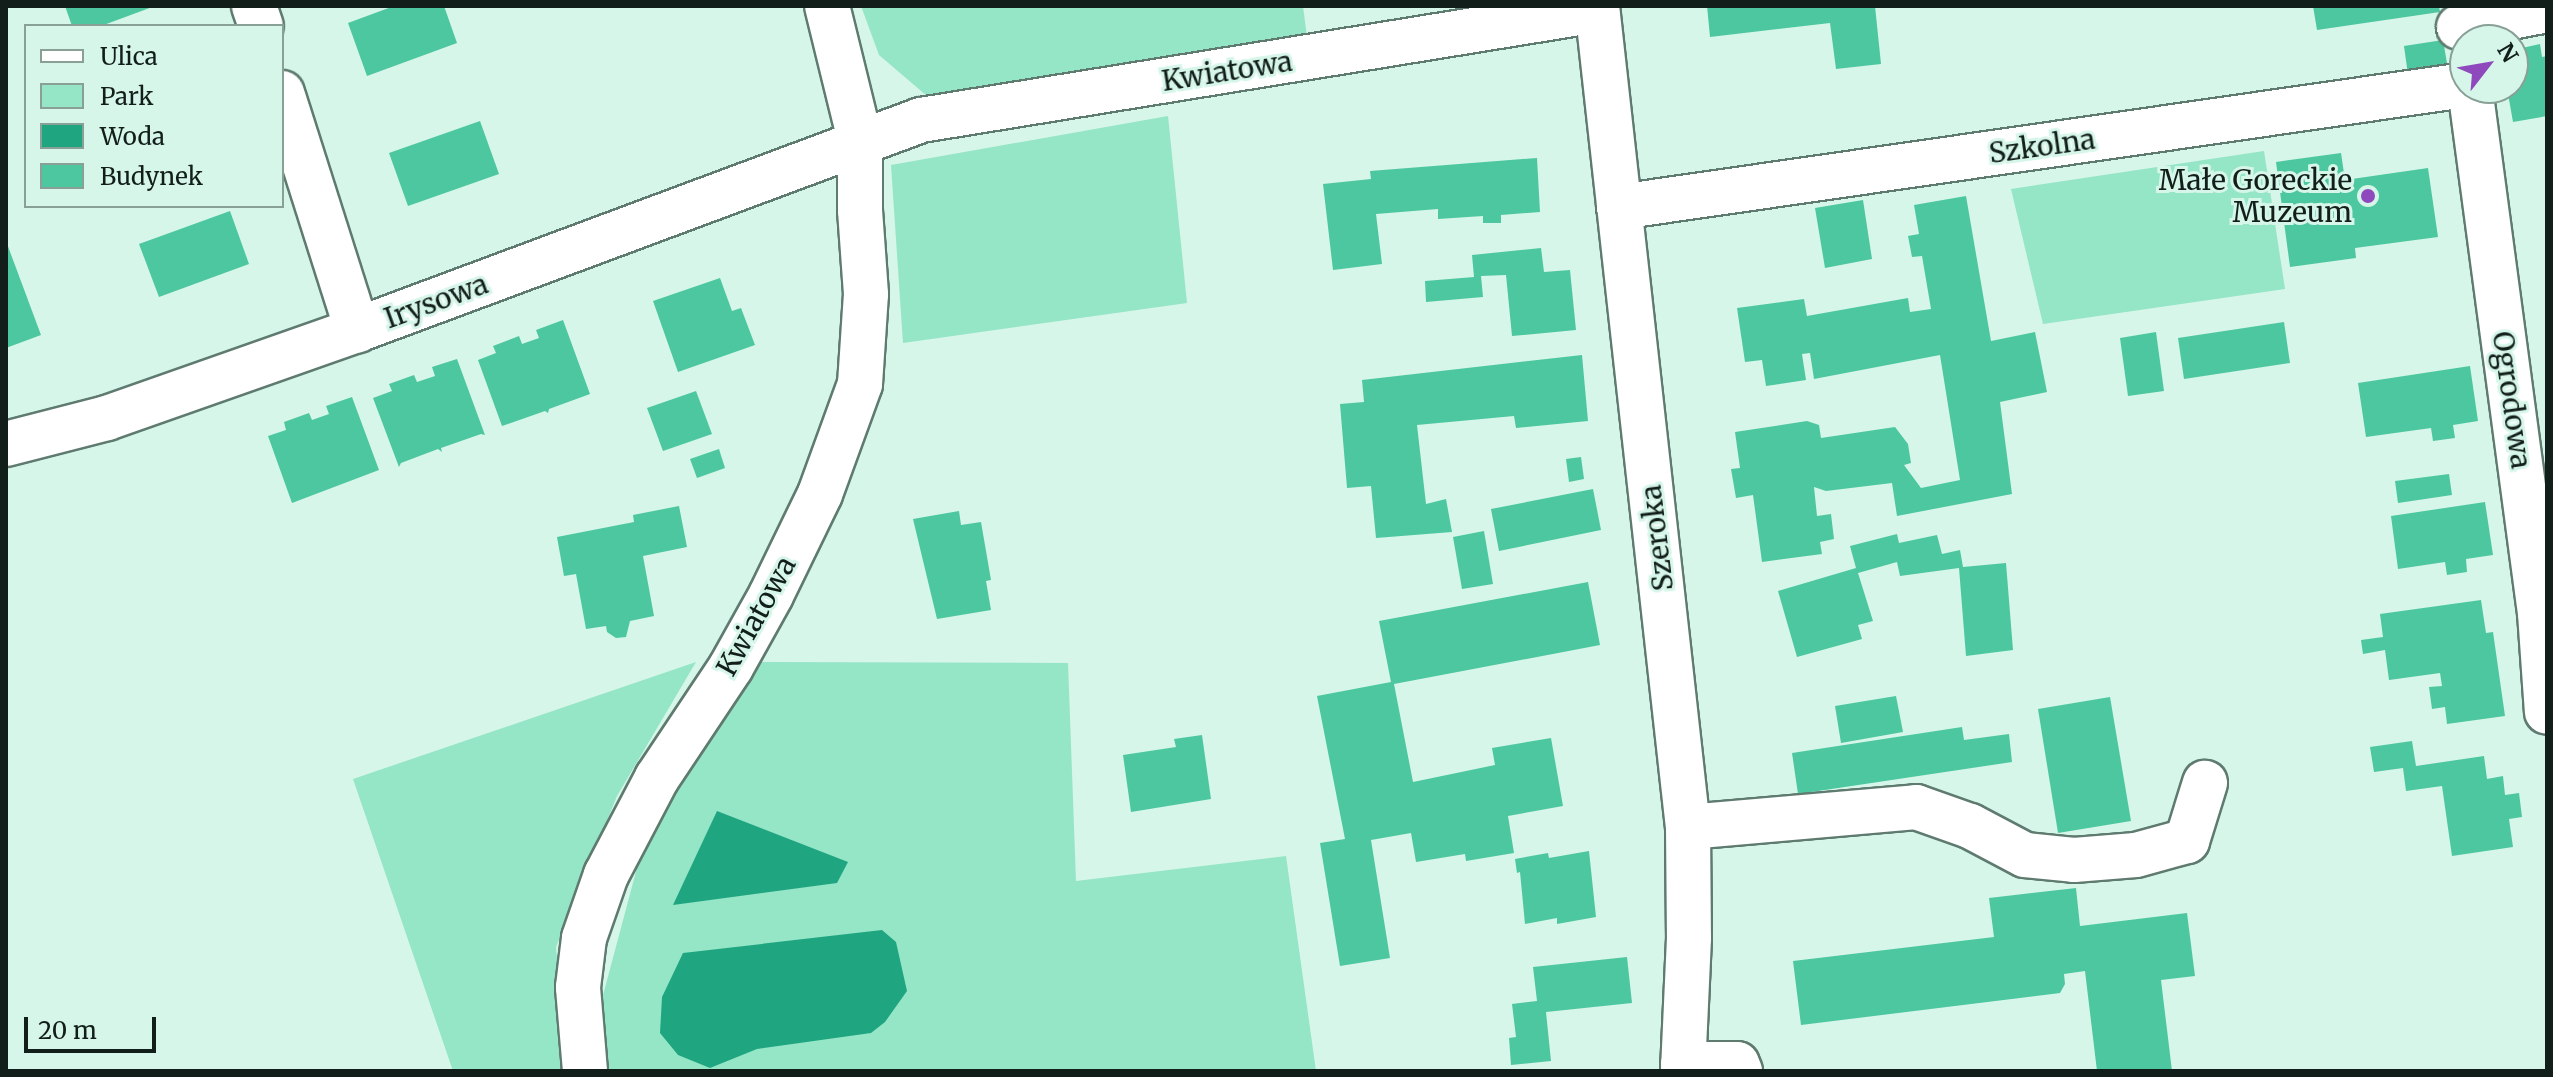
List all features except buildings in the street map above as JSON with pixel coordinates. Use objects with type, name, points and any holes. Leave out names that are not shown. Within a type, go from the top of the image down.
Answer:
[{"type":"street","name":"Kwiatowa","points":[[585,1071],[578,987],[584,938],[606,875],[657,778],[731,667],[771,595],[820,494],[860,384],[866,294],[860,210],[860,140],[827,6]]},
{"type":"street","name":"Kwiatowa","points":[[860,140],[921,120],[1597,8]]},
{"type":"street","name":"Szeroka","points":[[1597,8],[1688,827],[1689,938],[1683,1068]]},
{"type":"street","points":[[2492,24],[2547,10]]},
{"type":"street","name":"Szkolna","points":[[1619,207],[2449,89]]},
{"type":"street","points":[[284,99],[357,330]]},
{"type":"street","name":"Ogrodowa","points":[[2469,104],[2540,613],[2547,712]]},
{"type":"street","name":"Irysowa","points":[[6,444],[107,418],[357,330],[823,159],[860,140]]},
{"type":"street","points":[[1688,827],[1916,807],[1970,826],[2025,855],[2090,859],[2136,855],[2187,841],[2205,783]]},
{"type":"street","points":[[1683,1068],[1737,1064],[1740,1071]]},
{"type":"green space","points":[[861,6],[1303,6],[1307,37],[927,96],[879,55]]},
{"type":"green space","points":[[1168,116],[1187,303],[903,343],[891,165]]},
{"type":"green space","points":[[2264,151],[2285,289],[2043,324],[2011,189]]},
{"type":"green space","points":[[696,662],[617,796],[556,947],[567,1071],[453,1071],[353,779]]},
{"type":"green space","points":[[760,662],[1068,663],[1076,881],[1286,856],[1316,1071],[608,1071],[598,1014],[650,819]]},
{"type":"water","points":[[717,811],[848,862],[837,883],[673,905]]},
{"type":"water","points":[[882,930],[896,942],[907,991],[885,1022],[871,1033],[757,1049],[710,1068],[678,1055],[660,1033],[662,997],[683,953]]},
{"type":"place","name":"Małe Goreckie Muzeum","points":[[2368,196]]}]
